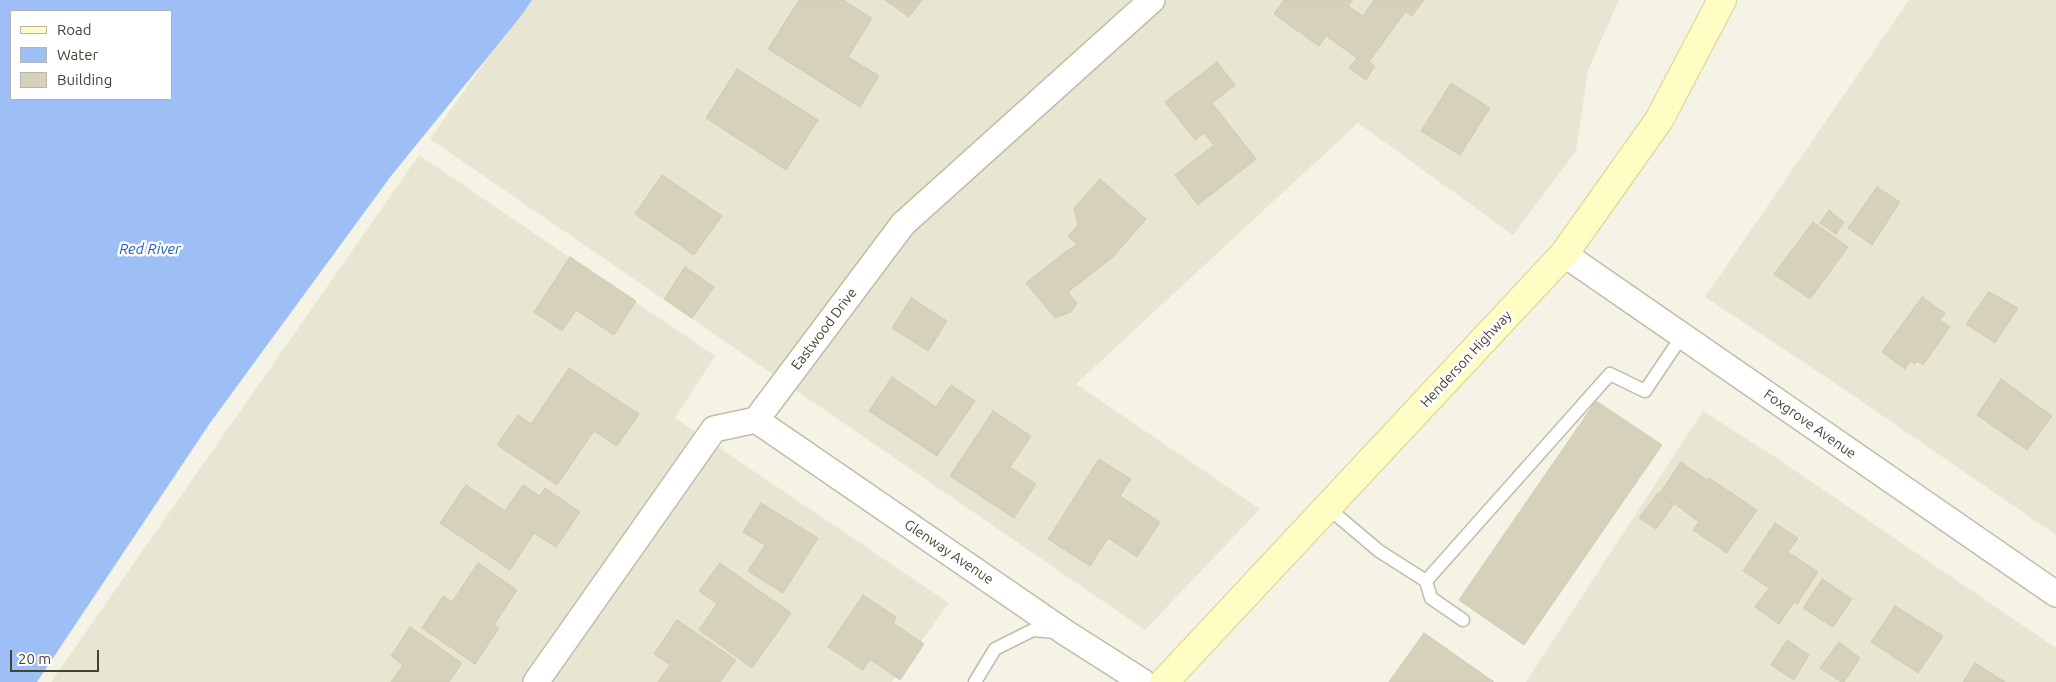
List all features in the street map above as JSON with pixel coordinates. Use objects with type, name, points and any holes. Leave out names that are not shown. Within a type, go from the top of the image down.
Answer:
[{"type":"main road","name":"Henderson Highway","points":[[1164,682],[1564,254],[1659,120],[1722,0]]},
{"type":"street","name":"Eastwood Drive","points":[[756,420],[903,224],[1152,0]]},
{"type":"street","name":"Foxgrove Avenue","points":[[1564,254],[2056,594]]},
{"type":"street","name":"Glenway Avenue","points":[[756,420],[1066,633],[1143,682]]},
{"type":"street","points":[[536,682],[714,429],[756,420]]},
{"type":"lane","points":[[1426,581],[1610,374],[1645,391],[1682,336]]},
{"type":"lane","points":[[1327,507],[1379,551],[1426,581],[1431,598],[1463,620]]},
{"type":"lane","points":[[975,682],[995,649],[1033,630],[1066,633]]},
{"type":"shaded area","points":[[529,0],[1619,0],[1588,70],[1576,151],[1513,235],[1358,123],[1076,384],[1260,509],[1145,630],[430,139]]},
{"type":"shaded area","points":[[1909,0],[2056,0],[2056,535],[1829,379],[1705,297]]},
{"type":"shaded area","points":[[419,155],[715,356],[675,418],[949,603],[892,682],[51,682]]},
{"type":"shaded area","points":[[1703,411],[1775,457],[2056,648],[2056,682],[1526,682]]},
{"type":"water","name":"Red River","points":[[0,0],[532,0],[391,176],[210,423],[37,682],[0,682]]},
{"type":"building","points":[[799,0],[843,0],[872,18],[848,57],[879,76],[860,107],[768,49]]},
{"type":"building","points":[[885,0],[922,0],[909,17]]},
{"type":"building","points":[[1284,0],[1353,0],[1348,6],[1363,16],[1374,0],[1424,0],[1412,16],[1405,12],[1369,62],[1375,66],[1366,80],[1349,68],[1357,58],[1326,36],[1319,46],[1274,14]]},
{"type":"building","points":[[1217,62],[1235,85],[1212,103],[1256,159],[1198,205],[1175,175],[1214,145],[1204,133],[1195,140],[1165,102]]},
{"type":"building","points":[[737,69],[818,120],[786,170],[706,118]]},
{"type":"building","points":[[1451,83],[1490,108],[1460,155],[1421,131]]},
{"type":"building","points":[[662,175],[722,216],[694,255],[635,214]]},
{"type":"building","points":[[1100,179],[1146,219],[1114,256],[1068,292],[1077,303],[1071,312],[1055,318],[1026,283],[1065,252],[1077,245],[1068,236],[1078,225],[1074,208]]},
{"type":"building","points":[[1877,187],[1900,202],[1872,245],[1848,228]]},
{"type":"building","points":[[1829,210],[1844,222],[1836,234],[1820,223]]},
{"type":"building","points":[[1813,222],[1848,247],[1810,299],[1774,274]]},
{"type":"building","points":[[570,257],[636,301],[614,335],[576,310],[562,331],[534,312]]},
{"type":"building","points":[[685,267],[714,287],[692,318],[664,299]]},
{"type":"building","points":[[1989,292],[2018,308],[1995,343],[1966,324]]},
{"type":"building","points":[[1922,297],[1945,313],[1940,320],[1950,327],[1923,365],[1917,361],[1915,364],[1910,361],[1905,369],[1882,352]]},
{"type":"building","points":[[911,298],[947,321],[928,351],[892,328]]},
{"type":"building","points":[[569,368],[639,414],[617,446],[594,431],[557,485],[497,445],[518,415],[531,424]]},
{"type":"building","points":[[892,377],[936,407],[951,385],[975,401],[937,456],[869,411]]},
{"type":"building","points":[[2001,379],[2052,416],[2027,450],[1977,415]]},
{"type":"building","points":[[1596,401],[1662,445],[1524,645],[1459,600]]},
{"type":"building","points":[[993,411],[1031,436],[1010,467],[1036,484],[1014,518],[950,476]]},
{"type":"building","points":[[1099,459],[1131,479],[1120,496],[1160,522],[1137,557],[1108,538],[1090,566],[1048,539]]},
{"type":"building","points":[[1681,462],[1757,510],[1727,553],[1693,530],[1699,522],[1660,493]]},
{"type":"building","points":[[466,485],[505,511],[523,485],[540,496],[545,488],[580,512],[556,547],[534,533],[510,570],[440,523]]},
{"type":"building","points":[[1658,493],[1674,504],[1656,529],[1639,518]]},
{"type":"building","points":[[761,503],[818,538],[783,593],[748,571],[765,545],[743,532]]},
{"type":"building","points":[[1775,523],[1798,538],[1788,552],[1818,572],[1797,604],[1794,602],[1779,624],[1755,607],[1769,588],[1743,571]]},
{"type":"building","points":[[478,563],[517,590],[494,625],[499,628],[475,664],[422,628],[443,596],[452,602]]},
{"type":"building","points":[[720,563],[791,613],[752,668],[699,630],[717,604],[699,591]]},
{"type":"building","points":[[1822,579],[1852,599],[1833,627],[1803,608]]},
{"type":"building","points":[[863,595],[896,617],[893,623],[924,644],[900,680],[870,659],[863,670],[828,647]]},
{"type":"building","points":[[1895,606],[1943,636],[1918,673],[1871,642]]},
{"type":"building","points":[[677,620],[736,660],[720,682],[658,682],[670,665],[654,654]]},
{"type":"building","points":[[410,627],[462,663],[449,682],[391,682],[403,665],[391,656]]},
{"type":"building","points":[[1424,633],[1494,682],[1389,682]]},
{"type":"building","points":[[1787,640],[1809,655],[1794,680],[1771,665]]},
{"type":"building","points":[[1839,642],[1860,658],[1844,682],[1841,682],[1820,668]]},
{"type":"building","points":[[1975,663],[2005,682],[1963,682]]}]
